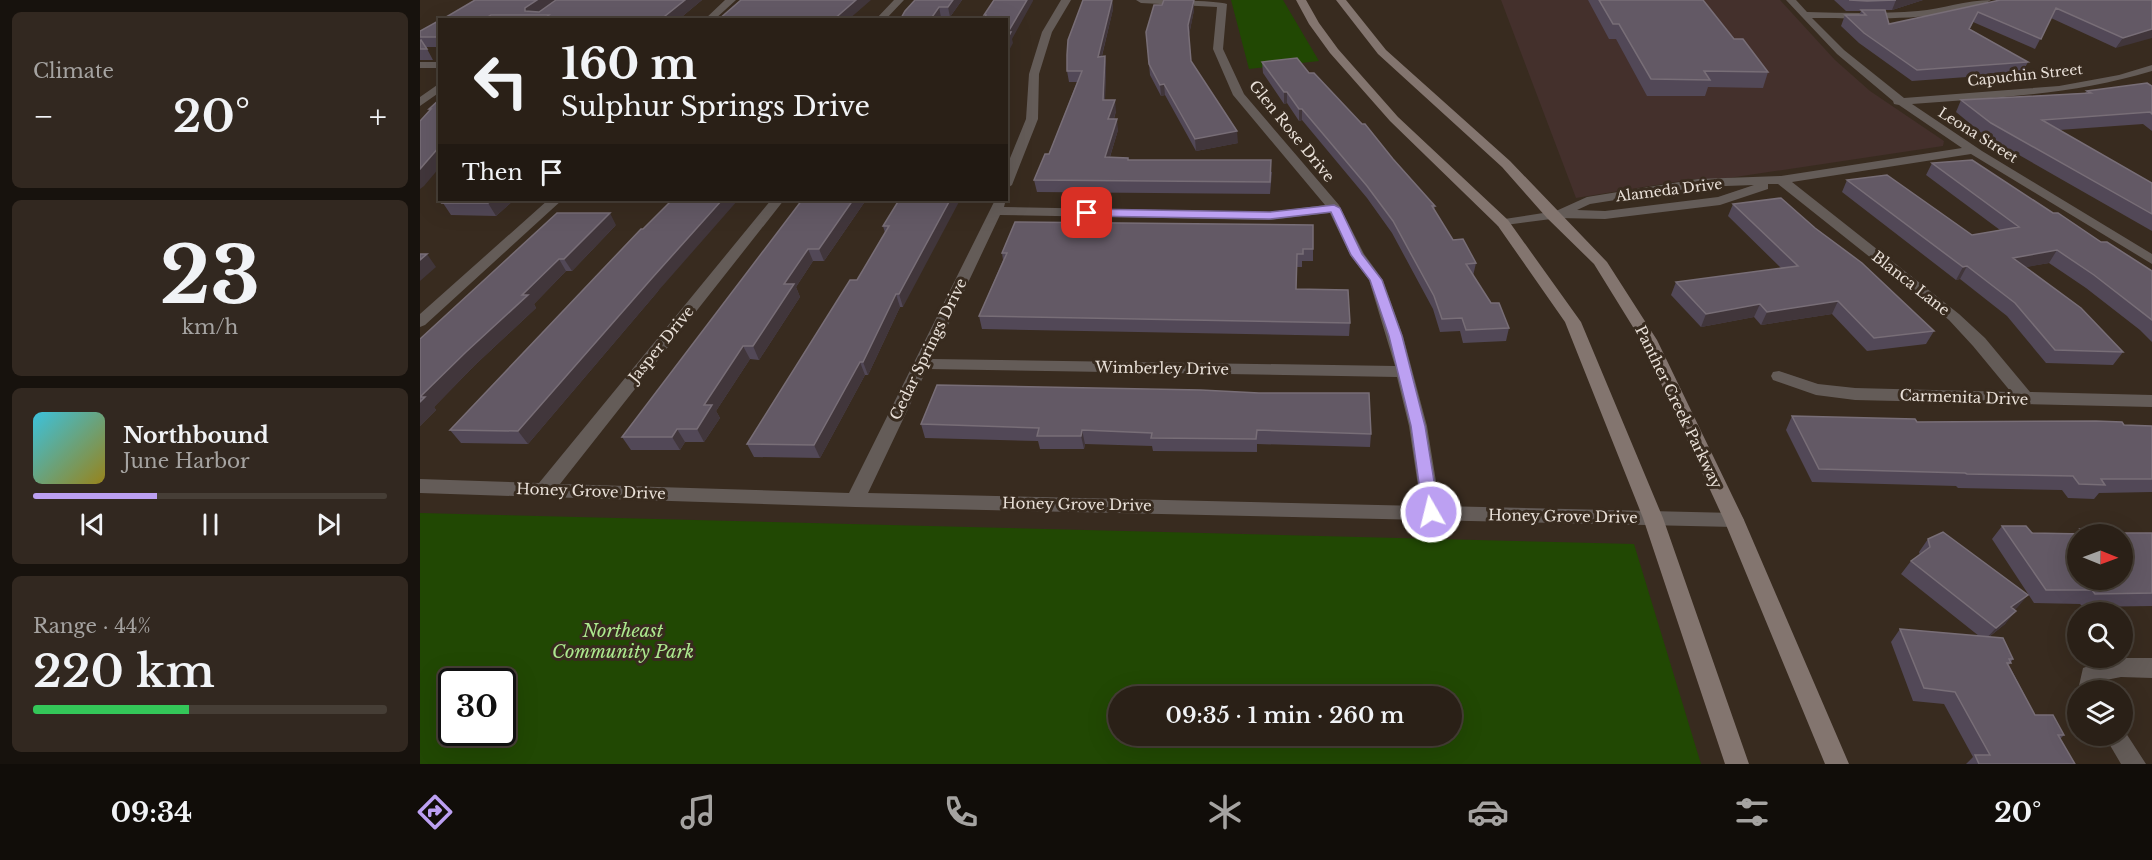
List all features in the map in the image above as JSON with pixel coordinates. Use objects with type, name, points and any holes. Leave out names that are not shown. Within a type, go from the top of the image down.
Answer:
[{"type":"main road","points":[[1301,0],[1314,24],[1334,51],[1386,110],[1503,224],[1573,322],[1653,518],[1737,764]]},
{"type":"main road","name":"Panther Creek Parkway","points":[[1341,0],[1382,52],[1506,164],[1600,262],[1649,340],[1734,520],[1837,764]]},
{"type":"street","points":[[710,18],[731,0]]},
{"type":"street","points":[[881,18],[899,0]]},
{"type":"street","points":[[1008,180],[1032,119],[1034,74],[1047,32],[1066,0]]},
{"type":"street","name":"Glen Rose Drive","points":[[1141,0],[1222,4],[1218,49],[1239,95],[1334,208],[1357,255],[1376,280],[1395,336],[1418,426],[1431,512]]},
{"type":"street","name":"Leona Street","points":[[1791,0],[1851,63],[1898,102],[2152,260]]},
{"type":"street","points":[[1804,15],[1918,14],[1959,8],[1986,0]]},
{"type":"street","points":[[420,65],[438,65]]},
{"type":"street","name":"Capuchin Street","points":[[1898,102],[2047,90],[2092,83],[2152,68]]},
{"type":"street","points":[[2131,74],[2152,83]]},
{"type":"street","points":[[420,103],[438,88]]},
{"type":"street","name":"Alameda Drive","points":[[1556,215],[1587,201],[1687,185],[1781,180],[1973,150]]},
{"type":"street","name":"Alameda Drive","points":[[1503,224],[1556,215],[1605,215],[1720,201],[1781,180]]},
{"type":"street","name":"Blanca Lane","points":[[1781,180],[1954,317],[1979,342],[2026,399]]},
{"type":"street","points":[[420,322],[554,201]]},
{"type":"street","name":"Jasper Drive","points":[[545,489],[776,201]]},
{"type":"street","points":[[998,205],[1269,216],[1334,208]]},
{"type":"street","name":"Cedar Springs Drive","points":[[855,500],[998,205]]},
{"type":"street","name":"Wimberley Drive","points":[[920,364],[1404,372]]},
{"type":"street","name":"Carmenita Drive","points":[[1779,376],[1816,389],[1855,394],[2152,401]]},
{"type":"street","name":"Honey Grove Drive","points":[[420,486],[855,500],[1734,520]]},
{"type":"street","points":[[2090,680],[2091,675],[2111,668],[2152,668]]},
{"type":"street","points":[[2123,746],[2134,764]]},
{"type":"shaded area","points":[[1501,0],[1780,0],[1835,60],[1870,91],[1944,141],[1943,146],[1722,179],[1693,179],[1576,198]]},
{"type":"green space","points":[[1231,0],[1283,0],[1319,61],[1249,69]]},
{"type":"green space","name":"Northeast Community Park","points":[[420,513],[1634,544],[1701,764],[420,764]]},
{"type":"building","points":[[475,0],[537,0],[525,8],[525,11],[539,12],[556,0],[685,0],[662,18],[545,18],[549,15],[491,15],[486,18],[444,18]]},
{"type":"building","points":[[741,0],[856,0],[835,18],[720,18]]},
{"type":"building","points":[[915,0],[953,0],[948,7],[939,7],[931,18],[901,18]]},
{"type":"building","points":[[994,0],[1027,0],[1008,32],[1008,18],[985,18],[986,15],[984,15]]},
{"type":"building","points":[[1083,0],[1112,0],[1098,57],[1105,56],[1103,100],[1115,100],[1108,119],[1117,119],[1105,157],[1128,158],[1128,160],[1271,160],[1270,182],[1034,180],[1045,154],[1049,154],[1082,71],[1067,71],[1067,55],[1068,40]]},
{"type":"building","points":[[1164,0],[1194,0],[1188,25],[1191,61],[1237,131],[1195,139],[1164,84],[1160,85],[1149,64],[1146,32],[1154,5],[1162,5]]},
{"type":"building","points":[[1599,0],[1703,0],[1734,39],[1743,39],[1768,72],[1704,71],[1710,80],[1651,79],[1619,24],[1613,24]]},
{"type":"building","points":[[1849,0],[1896,0],[1867,1]]},
{"type":"building","points":[[2000,0],[2152,0],[2152,29],[2123,38],[2056,8],[2041,39],[1978,12],[1969,29],[2028,62],[1917,70],[1864,33],[1845,15],[1866,15],[1861,10],[1885,10],[1889,24]]},
{"type":"building","points":[[438,21],[438,37],[420,37],[420,31]]},
{"type":"building","points":[[421,40],[427,49],[420,49]]},
{"type":"building","points":[[1297,58],[1309,73],[1314,73],[1362,124],[1365,124],[1435,206],[1432,206],[1453,240],[1463,239],[1476,263],[1466,264],[1491,303],[1499,303],[1509,328],[1466,330],[1462,318],[1442,319],[1434,296],[1393,221],[1367,186],[1302,109],[1299,109],[1287,92],[1284,92],[1262,62]]},
{"type":"building","points":[[2147,83],[2152,86],[2152,114],[2150,112],[2042,120],[2152,183],[2152,214],[1991,123],[1961,100],[2091,93],[2087,91]]},
{"type":"building","points":[[438,101],[438,148],[420,169],[420,121],[431,109],[429,109]]},
{"type":"building","points":[[1972,160],[2053,213],[2058,213],[2101,242],[2107,242],[2152,271],[2152,320],[2094,275],[2057,250],[2013,258],[2081,308],[2123,352],[2055,350],[2015,303],[1847,180],[1887,175],[1972,235],[2019,227],[1932,163]]},
{"type":"building","points":[[1781,198],[1815,228],[1862,263],[1934,331],[1874,338],[1838,301],[1767,312],[1760,304],[1706,314],[1676,282],[1798,266],[1733,204]]},
{"type":"building","points":[[446,201],[491,201],[488,203],[443,203]]},
{"type":"building","points":[[671,201],[721,201],[518,431],[450,430],[641,229]]},
{"type":"building","points":[[801,201],[852,201],[819,249],[808,249],[784,284],[794,284],[753,346],[743,346],[704,405],[712,405],[697,429],[677,429],[672,437],[622,437]]},
{"type":"building","points":[[898,201],[949,201],[899,294],[896,294],[863,362],[860,362],[814,445],[747,444],[850,280],[857,280],[889,226],[883,226]]},
{"type":"building","points":[[557,213],[610,213],[564,259],[559,259],[522,295],[528,295],[420,397],[420,339]]},
{"type":"building","points":[[1015,222],[1313,225],[1313,249],[1303,249],[1303,254],[1297,254],[1296,289],[1348,290],[1350,323],[979,316],[1007,253],[1002,253]]},
{"type":"building","points":[[937,385],[1259,393],[1369,393],[1371,434],[1257,430],[1256,439],[1151,438],[1152,433],[1082,430],[1081,436],[1037,436],[1039,428],[921,424]]},
{"type":"building","points":[[1792,416],[1915,419],[1917,422],[2096,421],[2152,426],[2152,479],[2101,479],[2105,485],[2079,484],[2073,476],[1819,469]]},
{"type":"building","points":[[2002,526],[2026,526],[2032,533],[2067,534],[2067,590],[2046,590]]},
{"type":"building","points":[[1943,532],[2028,595],[2011,607],[2016,611],[1996,628],[1911,561],[1930,547],[1928,539]]},
{"type":"building","points":[[2133,533],[2152,533],[2152,593],[2095,594],[2092,590],[2133,590]]},
{"type":"building","points":[[1900,629],[2003,638],[2013,659],[2009,659],[2011,663],[2007,663],[2035,715],[2053,715],[2064,735],[2058,735],[2075,764],[1979,764],[1975,755],[1990,755],[1955,692],[1924,688]]},
{"type":"route","points":[[1087,213],[1269,216],[1334,208],[1357,255],[1376,280],[1395,336],[1418,426],[1431,512]]}]
